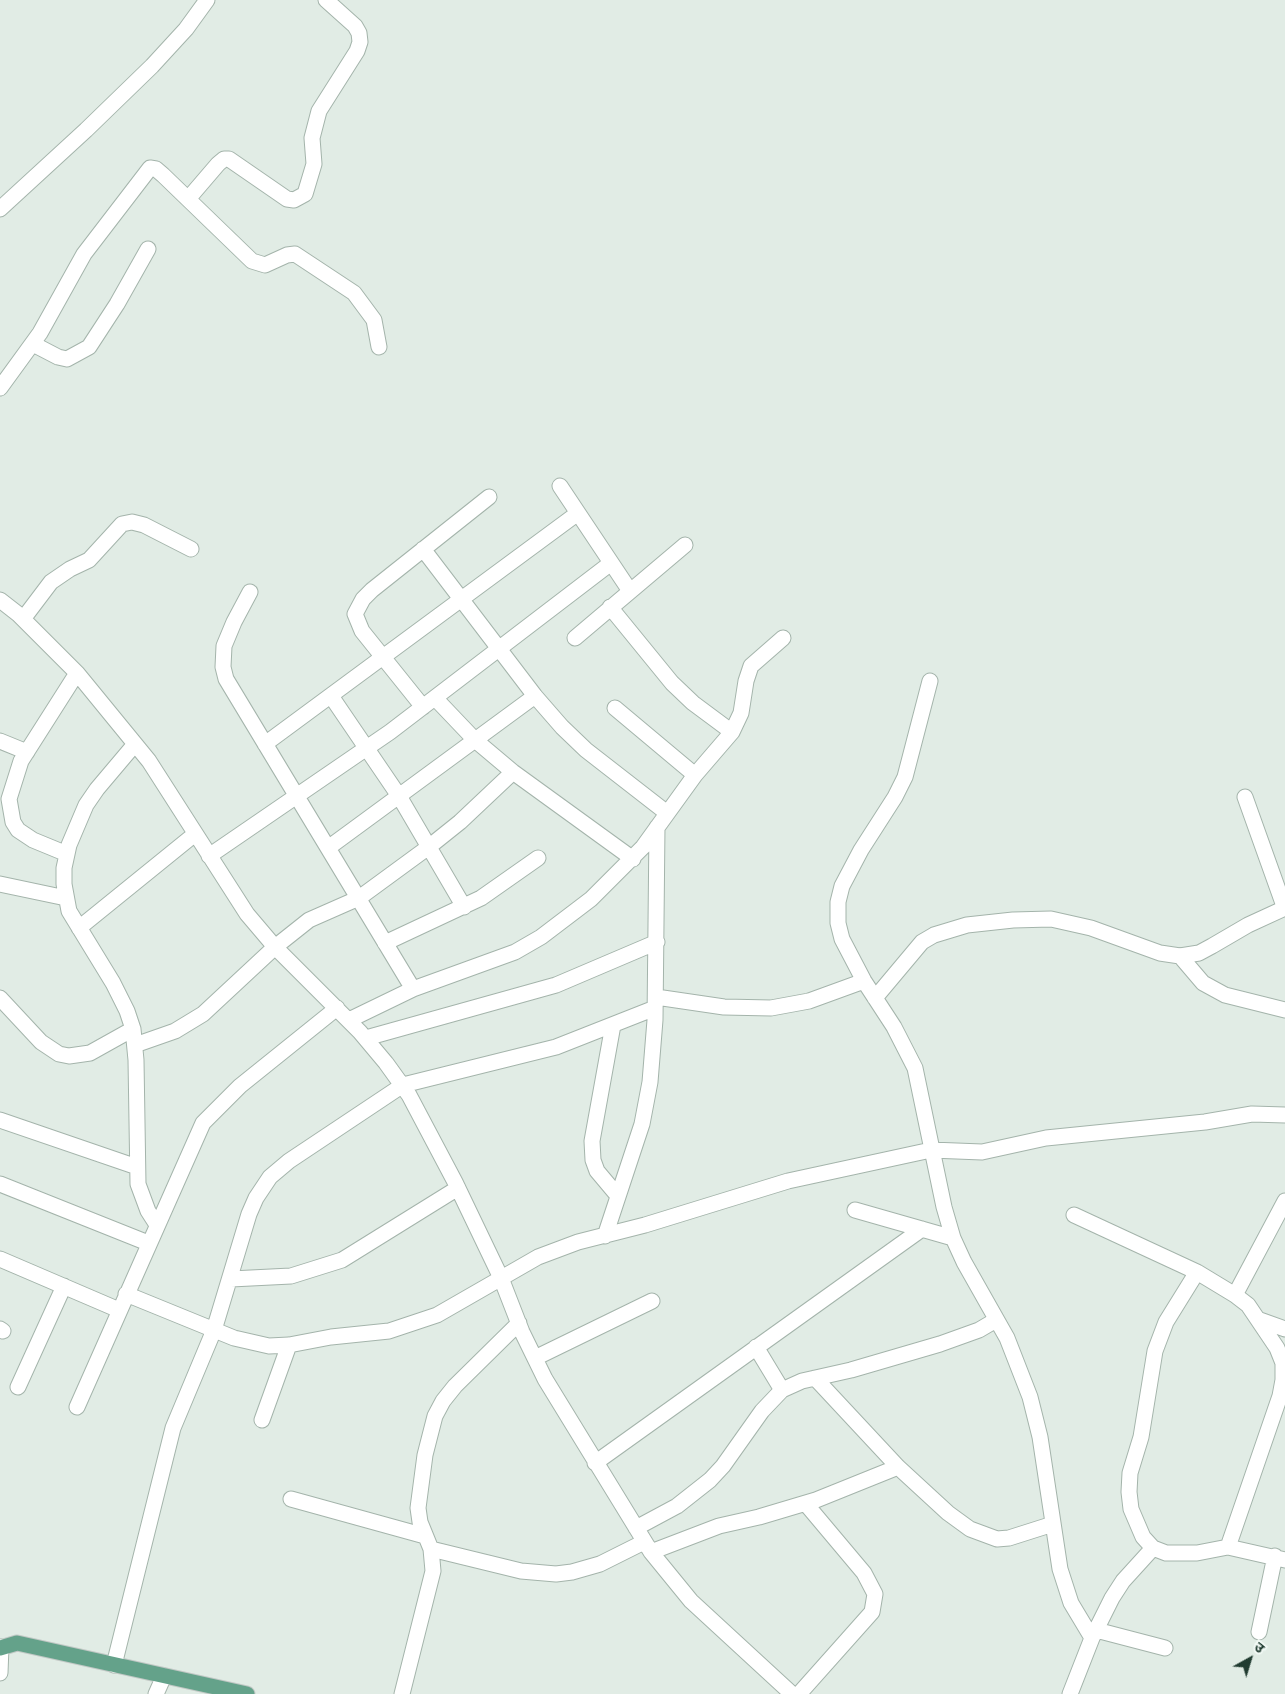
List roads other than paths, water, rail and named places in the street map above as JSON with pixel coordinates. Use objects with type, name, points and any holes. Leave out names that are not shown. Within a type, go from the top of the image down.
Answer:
[{"type":"main road","points":[[0,1644],[17,1643],[164,1676],[222,1692],[247,1694]]},
{"type":"street","points":[[0,209],[152,66],[186,29],[207,0]]},
{"type":"street","points":[[188,199],[224,159],[229,159],[287,199],[294,200],[306,194],[314,164],[312,138],[319,111],[357,51],[360,42],[359,33],[355,26],[326,0]]},
{"type":"street","points":[[0,388],[12,369],[33,344],[76,265],[145,172],[150,168],[156,169],[258,264],[265,265],[287,255],[295,254],[354,293],[374,320],[379,347]]},
{"type":"street","points":[[33,344],[58,357],[67,359],[89,348],[117,304],[148,249]]},
{"type":"street","points":[[560,486],[630,591]]},
{"type":"street","points":[[489,497],[372,590],[363,599],[355,614],[362,631],[429,703],[513,772],[632,859]]},
{"type":"street","points":[[265,744],[578,513]]},
{"type":"street","points":[[23,619],[51,582],[65,571],[88,560],[122,524],[132,522],[144,525],[191,550]]},
{"type":"street","points":[[575,638],[685,545]]},
{"type":"street","points":[[423,549],[535,696],[586,750],[667,813]]},
{"type":"street","points":[[209,856],[366,749],[611,563]]},
{"type":"street","points":[[250,592],[228,635],[223,656],[223,667],[232,692],[413,989]]},
{"type":"street","points":[[0,601],[23,619],[77,673],[135,744],[247,914],[275,947],[366,1038],[402,1086],[458,1188],[550,1387],[647,1547],[691,1601],[792,1694]]},
{"type":"street","points":[[610,607],[672,683],[693,703],[732,732]]},
{"type":"street","points":[[349,1020],[413,989],[515,952],[541,937],[591,899],[632,859],[695,775],[732,732],[741,713],[746,681],[751,666],[783,638]]},
{"type":"street","points":[[67,854],[24,835],[13,822],[9,799],[15,776],[27,752],[77,673]]},
{"type":"street","points":[[930,681],[905,777],[842,886],[838,902],[838,923],[842,939],[864,982],[894,1027],[915,1068],[931,1150],[953,1238],[1006,1338],[1030,1397],[1040,1437],[1064,1586],[1079,1618],[1094,1634],[1164,1648]]},
{"type":"street","points":[[331,696],[399,796],[464,907]]},
{"type":"street","points":[[328,848],[535,696]]},
{"type":"street","points":[[615,708],[695,775]]},
{"type":"street","points":[[0,742],[27,752]]},
{"type":"street","points":[[135,744],[102,782],[86,805],[78,822],[64,868],[66,898],[79,928],[113,983],[127,1011],[133,1030],[137,1167],[142,1196],[157,1225]]},
{"type":"street","points":[[134,1045],[175,1031],[191,1022],[275,947],[310,920],[359,898],[430,846],[460,822],[513,772]]},
{"type":"street","points":[[875,998],[922,942],[934,934],[967,925],[1012,920],[1050,919],[1091,928],[1160,953],[1180,956],[1199,952],[1248,925],[1285,909],[1245,797]]},
{"type":"street","points":[[605,1236],[647,1102],[656,1003],[657,827]]},
{"type":"street","points":[[79,928],[195,834]]},
{"type":"street","points":[[385,943],[464,907],[507,881],[538,858]]},
{"type":"street","points":[[0,884],[66,898]]},
{"type":"street","points":[[366,1038],[556,984],[657,942]]},
{"type":"street","points":[[1180,956],[1203,983],[1225,995],[1285,1010]]},
{"type":"street","points":[[114,1665],[173,1428],[214,1330],[253,1206],[270,1177],[289,1161],[402,1086],[527,1055],[613,1026],[656,1003],[771,1008],[809,1001],[864,982]]},
{"type":"street","points":[[0,998],[41,1042],[59,1054],[69,1056],[90,1053],[133,1030]]},
{"type":"street","points":[[77,1407],[195,1137],[214,1111],[240,1086],[337,1008]]},
{"type":"street","points":[[613,1026],[592,1141],[593,1160],[597,1171],[618,1196]]},
{"type":"street","points":[[126,1294],[214,1330],[249,1342],[289,1345],[407,1327],[437,1315],[538,1257],[578,1242],[605,1236],[788,1181],[931,1150],[982,1152],[1046,1138],[1205,1122],[1252,1114],[1285,1115]]},
{"type":"street","points":[[0,1120],[137,1167]]},
{"type":"street","points":[[0,1184],[148,1243]]},
{"type":"street","points":[[231,1278],[291,1276],[342,1260],[458,1188]]},
{"type":"street","points":[[1235,1295],[1285,1201]]},
{"type":"street","points":[[855,1210],[953,1238]]},
{"type":"street","points":[[1074,1215],[1196,1272],[1235,1295],[1248,1305],[1260,1320],[1277,1348],[1282,1364],[1283,1380],[1273,1421],[1228,1547]]},
{"type":"street","points":[[595,1463],[922,1229]]},
{"type":"street","points":[[0,1259],[119,1310]]},
{"type":"street","points":[[1196,1272],[1172,1310],[1161,1334],[1152,1367],[1141,1437],[1130,1473],[1129,1492],[1131,1510],[1143,1538],[1153,1548],[1177,1554],[1228,1547],[1280,1558],[1259,1632]]},
{"type":"street","points":[[18,1387],[64,1286]]},
{"type":"street","points":[[535,1358],[652,1301]]},
{"type":"street","points":[[636,1528],[677,1506],[710,1480],[733,1453],[762,1411],[782,1390],[815,1378],[852,1370],[940,1344],[979,1330],[996,1320]]},
{"type":"street","points":[[1260,1320],[1285,1328]]},
{"type":"street","points":[[402,1694],[433,1571],[428,1543],[418,1508],[425,1455],[435,1416],[443,1401],[455,1386],[519,1323]]},
{"type":"street","points":[[262,1420],[289,1345]]},
{"type":"street","points":[[756,1347],[782,1390]]},
{"type":"street","points":[[815,1378],[898,1467],[959,1522],[985,1536],[997,1539],[1009,1538],[1053,1524]]},
{"type":"street","points":[[291,1499],[428,1543],[521,1570],[556,1574],[572,1572],[719,1526],[806,1504],[898,1467]]},
{"type":"street","points":[[799,1694],[872,1612],[875,1594],[864,1573],[806,1504]]},
{"type":"street","points":[[1070,1694],[1094,1634],[1122,1581],[1153,1548]]},
{"type":"street","points":[[0,1644],[0,1673]]},
{"type":"street","points":[[156,1694],[164,1676]]}]
